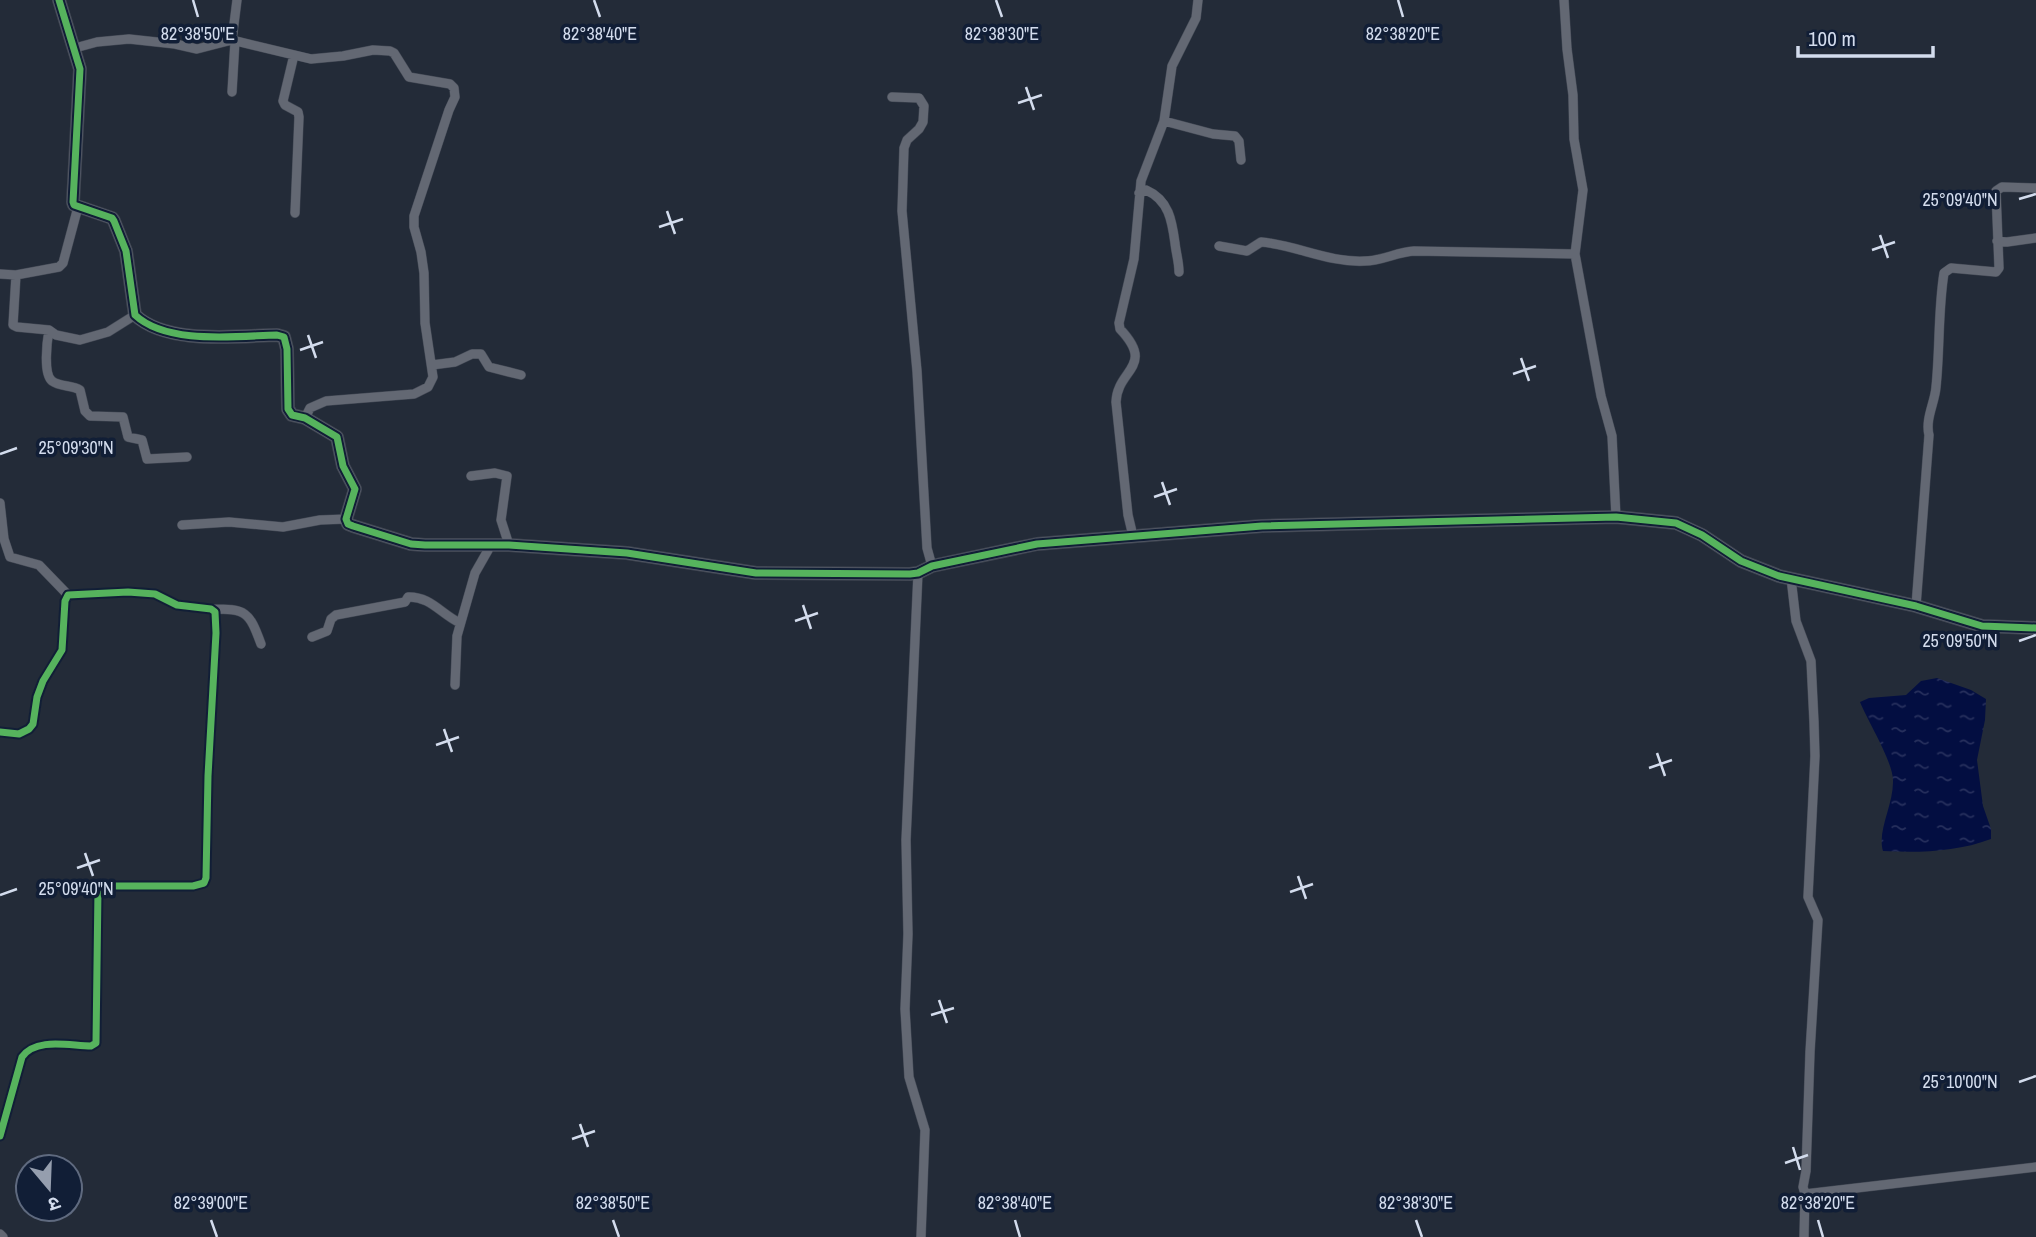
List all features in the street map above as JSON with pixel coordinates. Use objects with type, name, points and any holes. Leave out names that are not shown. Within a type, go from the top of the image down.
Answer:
[{"type":"street","points":[[58,0],[80,69],[73,202],[78,207],[112,218],[125,251],[135,315],[153,326],[186,335],[284,337],[287,349],[288,409],[292,415],[305,418],[337,437],[344,466],[355,489],[346,519]]},
{"type":"street","points":[[232,92],[237,0]]},
{"type":"street","points":[[1133,536],[1128,515],[1116,402],[1118,391],[1135,360],[1130,338],[1120,329],[1119,323],[1134,259],[1139,193],[1164,121],[1172,66],[1196,18],[1198,0]]},
{"type":"street","points":[[1564,0],[1573,95],[1574,139],[1583,190],[1575,254],[1601,396],[1612,436],[1616,517]]},
{"type":"street","points":[[75,48],[97,42],[129,40],[197,49],[233,41],[302,58],[324,58],[373,50],[390,51],[409,77],[450,84],[456,90],[414,220],[421,252],[425,323],[432,365],[431,384],[414,394],[326,401],[310,408],[305,418]]},
{"type":"street","points":[[294,55],[283,101],[298,112],[299,117],[295,212]]},
{"type":"street","points":[[892,97],[919,98],[924,112],[919,129],[909,137],[904,148],[902,211],[917,371],[927,548],[932,566]]},
{"type":"street","points":[[1164,121],[1213,134],[1235,136],[1239,141],[1241,160]]},
{"type":"street","points":[[1916,606],[1928,423],[1936,389],[1944,273],[1951,268],[1997,272],[1996,191],[2009,187],[2036,188]]},
{"type":"street","points":[[1139,193],[1146,190],[1156,194],[1165,205],[1175,231],[1179,272]]},
{"type":"street","points":[[0,274],[49,271],[63,263],[78,207]]},
{"type":"street","points":[[1997,241],[2007,243],[2036,238]]},
{"type":"street","points":[[1219,246],[1247,251],[1261,242],[1345,260],[1364,261],[1414,251],[1575,254]]},
{"type":"street","points":[[16,275],[13,325],[49,330],[56,335],[80,340],[108,332],[135,315]]},
{"type":"street","points":[[49,330],[49,378],[53,383],[80,390],[85,411],[90,416],[123,417],[128,436],[142,440],[148,459],[187,457]]},
{"type":"street","points":[[432,365],[455,362],[472,354],[481,354],[489,367],[521,375]]},
{"type":"street","points":[[471,476],[495,473],[508,476],[501,520],[509,545]]},
{"type":"street","points":[[0,503],[7,553],[17,560],[39,565],[68,595],[128,592],[155,594],[177,605],[242,611],[253,623],[261,644]]},
{"type":"street","points":[[346,519],[351,526],[411,544],[447,547],[469,544],[509,545],[627,553],[756,573],[919,573],[932,566],[1037,544],[1133,536],[1262,526],[1616,517],[1676,523],[1702,535],[1741,561],[1791,578],[1916,606],[1982,626],[2036,628]]},
{"type":"street","points":[[182,525],[229,523],[283,527],[320,520],[346,519]]},
{"type":"street","points":[[455,685],[455,652],[460,623],[472,592],[475,573],[491,545]]},
{"type":"street","points":[[919,573],[907,827],[908,934],[905,1009],[909,1077],[925,1130],[921,1237]]},
{"type":"street","points":[[1791,578],[1796,621],[1811,661],[1815,756],[1808,897],[1818,920],[1803,1187],[1804,1237]]},
{"type":"street","points":[[0,732],[19,734],[33,724],[37,697],[43,681],[62,650],[65,601],[68,595]]},
{"type":"street","points":[[312,637],[327,631],[331,619],[336,615],[405,603],[408,597],[424,598],[460,623]]},
{"type":"street","points":[[0,1136],[22,1058],[30,1048],[38,1045],[91,1046],[96,1043],[98,889],[105,886],[192,887],[204,883],[217,616],[211,610]]},
{"type":"street","points":[[1805,1195],[2036,1167]]},
{"type":"water","points":[[1937,678],[1971,690],[1986,699],[1977,760],[1983,806],[1991,829],[1991,839],[1965,847],[1937,851],[1883,851],[1882,835],[1892,791],[1892,774],[1860,702],[1869,698],[1906,695],[1921,681]]},
{"type":"cycle path","points":[[59,0],[80,69],[73,202],[74,205],[114,221],[126,251],[135,315],[149,325],[183,335],[284,337],[287,349],[288,409],[292,415],[305,418],[337,437],[343,466],[355,489],[346,519],[348,524],[353,526],[411,544],[509,545],[627,553],[756,573],[910,574],[932,566],[1037,544],[1262,526],[1616,517],[1676,523],[1702,535],[1741,561],[1779,576],[1916,606],[1982,626],[2036,628]]},
{"type":"cycle path","points":[[0,732],[19,734],[33,724],[37,697],[43,681],[62,650],[65,601],[68,595],[128,592],[155,594],[177,605],[211,609],[215,612],[204,883],[193,886],[105,886],[98,889],[96,1043],[91,1046],[44,1045],[28,1051],[22,1057],[0,1136]]}]
